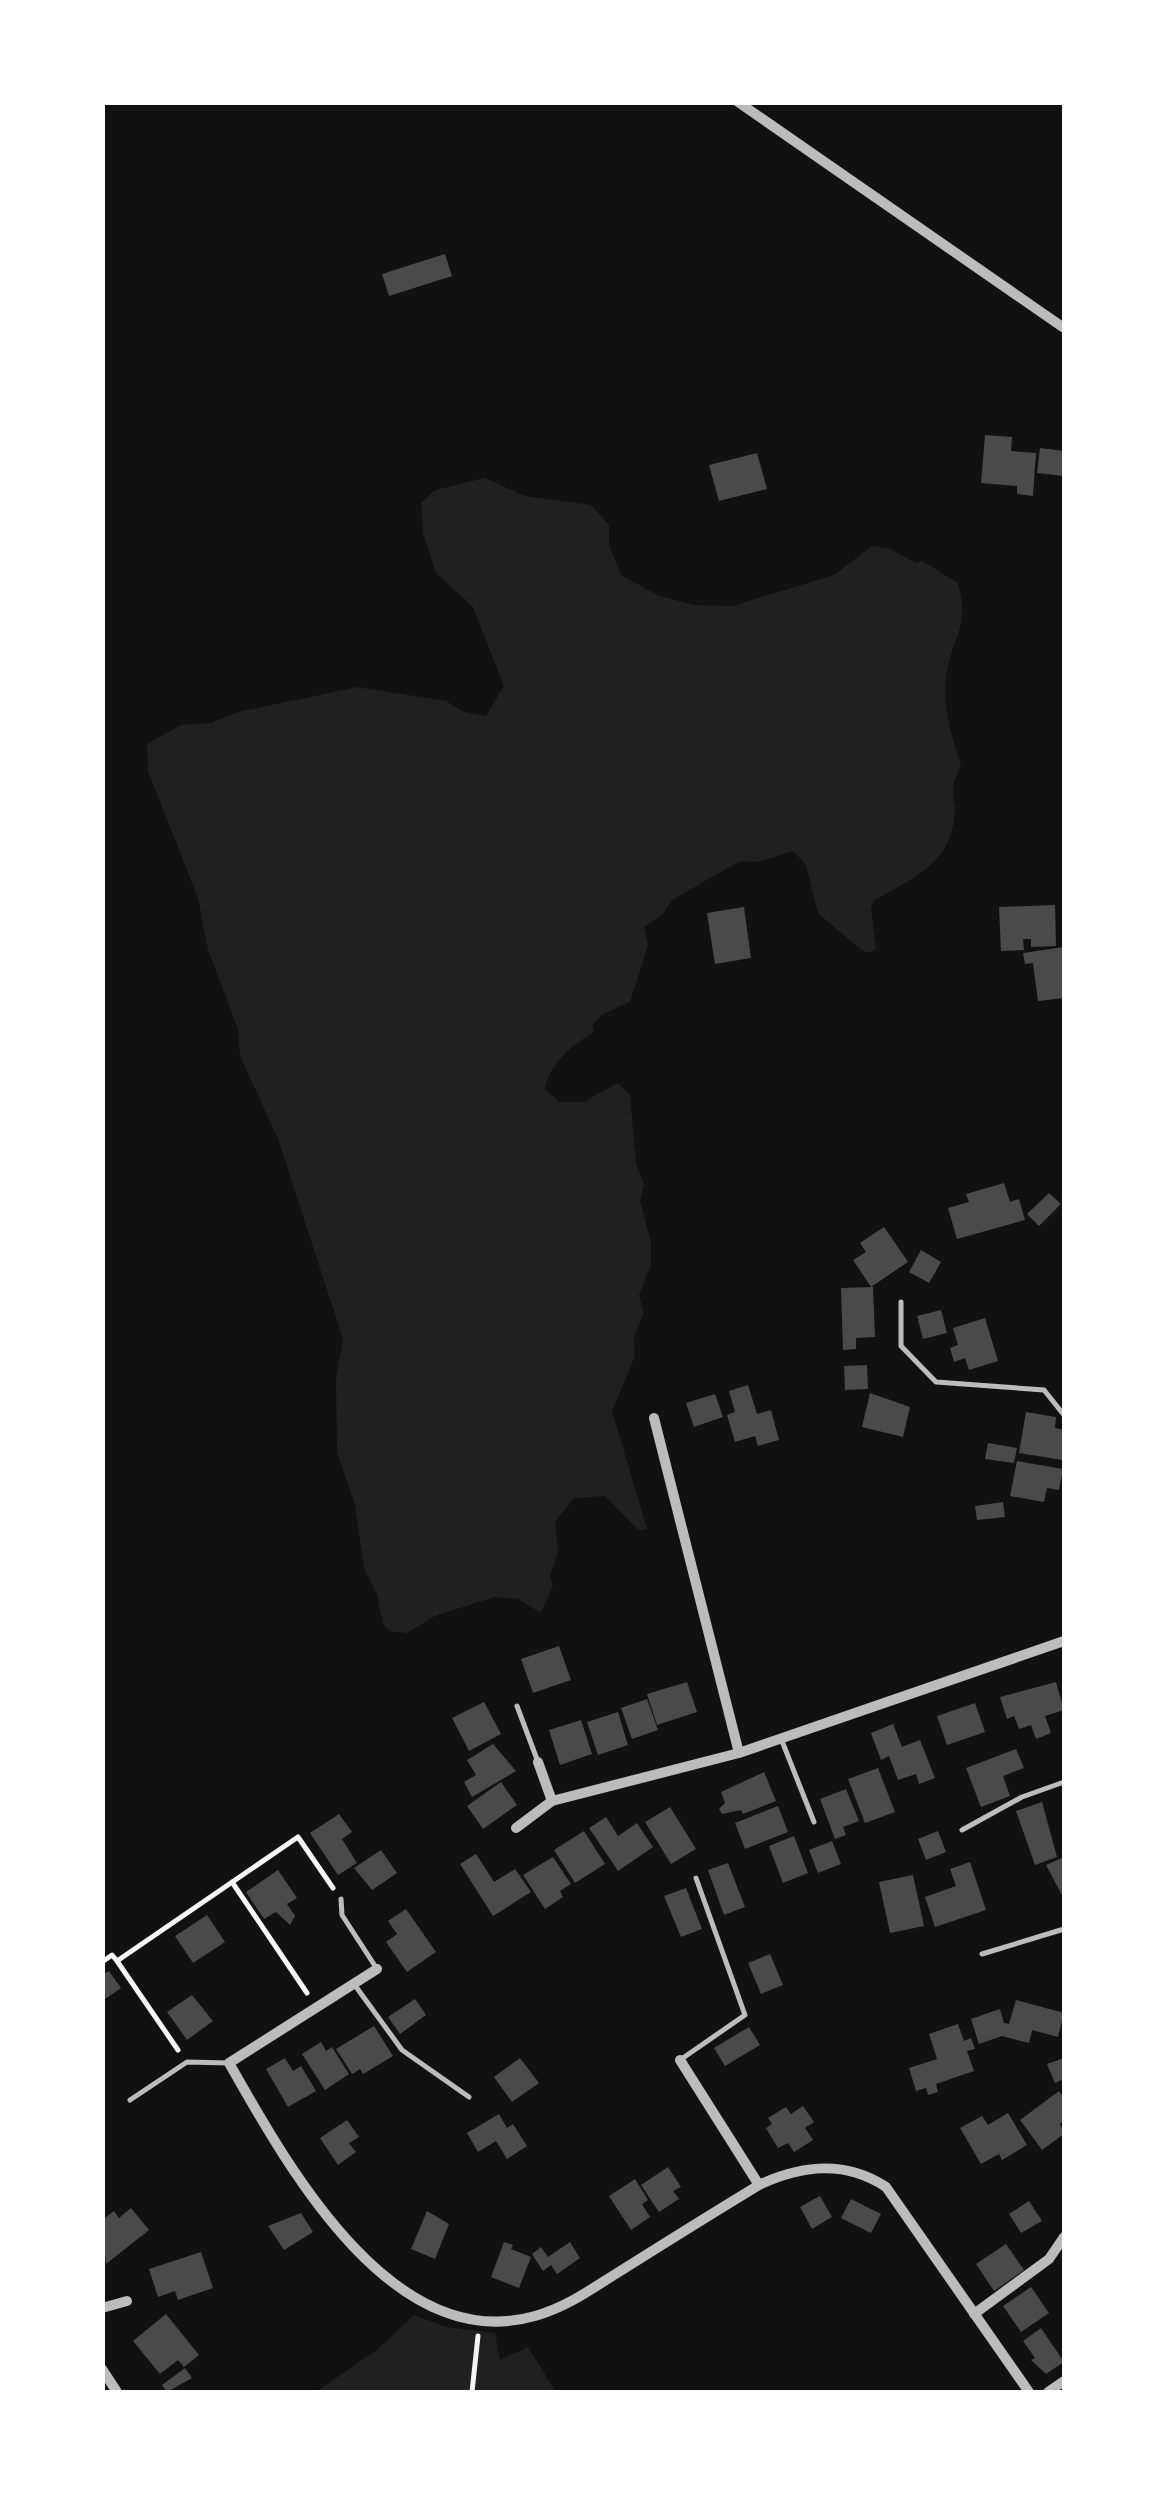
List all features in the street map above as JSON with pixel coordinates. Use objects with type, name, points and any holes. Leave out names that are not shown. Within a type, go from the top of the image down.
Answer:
[{"type":"street","points":[[738,102],[1064,328]]},
{"type":"street","points":[[654,1418],[739,1753]]},
{"type":"street","points":[[516,1828],[552,1801],[739,1753],[1064,1640]]},
{"type":"street","points":[[538,1762],[552,1801]]},
{"type":"street","points":[[377,1969],[228,2063],[263,2124],[350,2244],[378,2271],[426,2305],[480,2322],[533,2317],[570,2303],[759,2185],[812,2169],[864,2173],[886,2188],[1029,2392]]},
{"type":"street","points":[[680,2060],[759,2185]]},
{"type":"street","points":[[974,2314],[1049,2260],[1064,2237]]},
{"type":"street","points":[[102,2308],[127,2301]]},
{"type":"street","points":[[102,2369],[117,2392]]},
{"type":"street","points":[[1048,2392],[1064,2381]]},
{"type":"lane","points":[[901,1302],[902,1346],[936,1382],[1044,1390],[1064,1415]]},
{"type":"lane","points":[[517,1706],[538,1762]]},
{"type":"lane","points":[[780,1738],[814,1822]]},
{"type":"lane","points":[[962,1830],[1022,1797],[1064,1782]]},
{"type":"lane","points":[[680,2060],[745,2016],[696,1878]]},
{"type":"lane","points":[[341,1898],[342,1916],[377,1969]]},
{"type":"lane","points":[[982,1954],[1064,1930]]},
{"type":"lane","points":[[354,1984],[402,2050],[468,2097]]},
{"type":"lane","points":[[130,2100],[186,2062],[228,2063]]},
{"type":"path","points":[[117,1962],[298,1837],[341,1898]]},
{"type":"path","points":[[232,1882],[317,2008]]},
{"type":"path","points":[[102,1962],[112,1956],[186,2062]]},
{"type":"path","points":[[472,2392],[480,2322]]},
{"type":"shaded area","points":[[485,478],[525,496],[591,505],[609,525],[609,546],[622,576],[658,595],[693,605],[732,606],[834,575],[872,546],[890,549],[916,563],[922,561],[958,583],[961,597],[961,626],[948,666],[945,691],[950,729],[961,766],[953,789],[954,819],[945,848],[926,869],[875,900],[871,907],[876,949],[867,953],[860,949],[818,913],[806,865],[793,851],[758,862],[740,861],[672,900],[663,914],[644,927],[648,945],[630,1002],[601,1015],[592,1026],[594,1032],[570,1049],[551,1071],[545,1089],[560,1102],[583,1102],[618,1083],[630,1095],[636,1163],[644,1184],[640,1201],[651,1242],[651,1265],[639,1295],[644,1313],[634,1337],[635,1356],[612,1411],[647,1529],[638,1530],[605,1496],[574,1498],[555,1522],[558,1552],[550,1576],[553,1585],[541,1613],[518,1599],[494,1597],[435,1616],[407,1633],[390,1631],[383,1624],[377,1594],[364,1568],[355,1505],[337,1452],[336,1378],[343,1339],[278,1139],[240,1056],[238,1029],[208,950],[198,898],[148,771],[147,744],[181,725],[211,723],[238,712],[358,687],[446,701],[464,712],[486,716],[504,686],[473,607],[436,573],[423,533],[421,503],[435,490]]},
{"type":"shaded area","points":[[414,2315],[446,2327],[495,2333],[500,2360],[528,2347],[556,2392],[316,2392],[378,2349]]},
{"type":"building","points":[[445,254],[452,276],[389,296],[382,274]]},
{"type":"building","points":[[985,435],[1012,437],[1011,451],[1036,453],[1033,496],[1017,494],[1017,486],[981,483]]},
{"type":"building","points":[[1040,448],[1064,451],[1064,476],[1037,473]]},
{"type":"building","points":[[757,453],[767,489],[719,501],[709,465]]},
{"type":"building","points":[[1055,905],[1056,946],[1031,947],[1031,939],[1023,939],[1024,950],[1001,951],[999,907]]},
{"type":"building","points":[[744,907],[751,958],[715,964],[707,913]]},
{"type":"building","points":[[1064,947],[1064,998],[1038,1001],[1033,963],[1025,964],[1023,953]]},
{"type":"building","points":[[1004,1183],[1010,1202],[1019,1199],[1025,1220],[957,1239],[948,1208],[969,1202],[966,1194]]},
{"type":"building","points":[[1049,1193],[1061,1204],[1039,1226],[1027,1214]]},
{"type":"building","points":[[884,1227],[908,1262],[871,1287],[853,1260],[866,1252],[860,1243]]},
{"type":"building","points":[[921,1250],[941,1262],[929,1283],[909,1272]]},
{"type":"building","points":[[873,1287],[875,1337],[856,1338],[856,1349],[843,1350],[841,1288]]},
{"type":"building","points":[[941,1310],[947,1333],[923,1339],[917,1316]]},
{"type":"building","points":[[985,1318],[998,1361],[969,1370],[965,1358],[954,1362],[950,1348],[958,1345],[953,1328]]},
{"type":"building","points":[[867,1365],[868,1389],[845,1390],[844,1366]]},
{"type":"building","points":[[748,1385],[757,1414],[771,1410],[779,1440],[758,1446],[755,1436],[735,1442],[727,1415],[735,1412],[729,1391]]},
{"type":"building","points":[[870,1393],[910,1407],[903,1437],[862,1427]]},
{"type":"building","points":[[715,1394],[723,1417],[694,1427],[686,1403]]},
{"type":"building","points":[[1026,1412],[1056,1417],[1055,1428],[1064,1430],[1062,1460],[1019,1453]]},
{"type":"building","points":[[988,1443],[1017,1448],[1014,1463],[985,1459]]},
{"type":"building","points":[[1017,1461],[1063,1469],[1059,1490],[1047,1488],[1044,1502],[1010,1496]]},
{"type":"building","points":[[1003,1502],[1005,1517],[977,1520],[975,1506]]},
{"type":"building","points":[[559,1646],[571,1680],[533,1693],[521,1659]]},
{"type":"building","points":[[687,1682],[697,1712],[657,1725],[647,1694]]},
{"type":"building","points":[[1056,1682],[1064,1710],[1045,1716],[1051,1733],[1036,1739],[1031,1725],[1019,1729],[1014,1716],[1007,1719],[1000,1697]]},
{"type":"building","points":[[647,1699],[658,1730],[632,1739],[621,1708]]},
{"type":"building","points":[[484,1702],[501,1734],[469,1751],[452,1718]]},
{"type":"building","points":[[975,1703],[985,1732],[947,1745],[937,1716]]},
{"type":"building","points":[[618,1712],[628,1745],[598,1755],[587,1722]]},
{"type":"building","points":[[581,1720],[592,1754],[560,1765],[549,1730]]},
{"type":"building","points":[[893,1724],[902,1747],[920,1740],[935,1778],[919,1784],[916,1774],[898,1780],[889,1756],[881,1760],[871,1733]]},
{"type":"building","points":[[493,1744],[516,1771],[472,1797],[464,1782],[476,1775],[467,1760]]},
{"type":"building","points":[[1016,1749],[1024,1768],[1003,1776],[1010,1796],[981,1807],[966,1768]]},
{"type":"building","points":[[878,1768],[895,1812],[865,1823],[848,1779]]},
{"type":"building","points":[[764,1772],[776,1801],[743,1814],[741,1810],[722,1814],[719,1809],[725,1803],[721,1792]]},
{"type":"building","points":[[501,1782],[517,1805],[483,1829],[467,1806]]},
{"type":"building","points":[[846,1789],[859,1821],[843,1827],[846,1835],[835,1839],[820,1799]]},
{"type":"building","points":[[1042,1802],[1057,1857],[1035,1865],[1016,1811]]},
{"type":"building","points":[[778,1806],[788,1832],[745,1849],[735,1823]]},
{"type":"building","points":[[670,1807],[696,1849],[671,1864],[645,1822]]},
{"type":"building","points":[[339,1814],[352,1832],[342,1839],[357,1863],[338,1875],[310,1833]]},
{"type":"building","points":[[606,1817],[618,1836],[637,1823],[653,1847],[618,1871],[589,1828]]},
{"type":"building","points":[[584,1831],[605,1864],[575,1883],[554,1850]]},
{"type":"building","points":[[938,1831],[946,1852],[926,1860],[918,1839]]},
{"type":"building","points":[[794,1836],[808,1873],[783,1883],[769,1846]]},
{"type":"building","points":[[832,1841],[841,1864],[818,1873],[809,1850]]},
{"type":"building","points":[[381,1850],[397,1873],[372,1890],[354,1868]]},
{"type":"building","points":[[476,1854],[494,1882],[515,1869],[531,1892],[493,1916],[460,1864]]},
{"type":"building","points":[[553,1857],[571,1884],[560,1891],[563,1897],[545,1909],[523,1875]]},
{"type":"building","points":[[1064,1857],[1064,1899],[1046,1865]]},
{"type":"building","points":[[970,1862],[986,1910],[935,1927],[925,1897],[956,1886],[950,1869]]},
{"type":"building","points":[[728,1863],[745,1907],[724,1915],[708,1870]]},
{"type":"building","points":[[278,1870],[297,1898],[287,1904],[295,1916],[290,1925],[276,1912],[264,1919],[246,1892]]},
{"type":"building","points":[[913,1875],[924,1926],[890,1933],[879,1882]]},
{"type":"building","points":[[686,1888],[702,1929],[681,1937],[664,1896]]},
{"type":"building","points":[[406,1909],[436,1952],[407,1972],[386,1942],[397,1934],[388,1921]]},
{"type":"building","points":[[207,1915],[225,1942],[193,1963],[175,1936]]},
{"type":"building","points":[[770,1954],[783,1985],[761,1994],[748,1963]]},
{"type":"building","points":[[109,1971],[121,1988],[102,2001],[102,1975]]},
{"type":"building","points":[[192,1995],[213,2021],[187,2040],[167,2012]]},
{"type":"building","points":[[415,1999],[426,2015],[400,2034],[388,2017]]},
{"type":"building","points":[[1016,2000],[1064,2013],[1058,2037],[1032,2030],[1029,2043],[1002,2036],[979,2044],[971,2019],[1000,2009],[1004,2023],[1009,2024]]},
{"type":"building","points":[[958,2024],[964,2041],[971,2038],[975,2049],[967,2051],[974,2071],[936,2084],[938,2092],[928,2095],[926,2088],[916,2091],[909,2068],[937,2059],[929,2034]]},
{"type":"building","points":[[374,2026],[393,2056],[363,2074],[360,2069],[352,2074],[336,2049]]},
{"type":"building","points":[[749,2027],[760,2045],[725,2066],[714,2048]]},
{"type":"building","points":[[321,2042],[326,2051],[332,2047],[349,2074],[325,2090],[302,2054]]},
{"type":"building","points":[[285,2058],[293,2071],[301,2066],[316,2091],[288,2107],[266,2069]]},
{"type":"building","points":[[520,2058],[539,2083],[512,2102],[494,2077]]},
{"type":"building","points":[[1064,2058],[1064,2079],[1055,2083],[1047,2064]]},
{"type":"building","points":[[1059,2091],[1064,2098],[1064,2120],[1060,2124],[1064,2134],[1042,2150],[1020,2120]]},
{"type":"building","points":[[803,2106],[814,2122],[805,2128],[813,2140],[794,2152],[788,2143],[778,2148],[766,2128],[772,2124],[768,2118],[786,2107],[791,2114]]},
{"type":"building","points":[[1008,2113],[1027,2145],[1002,2160],[999,2154],[981,2164],[960,2128],[982,2116],[988,2125]]},
{"type":"building","points":[[499,2114],[507,2128],[513,2124],[527,2146],[507,2159],[496,2141],[478,2152],[467,2133]]},
{"type":"building","points":[[347,2120],[359,2137],[349,2143],[356,2152],[338,2165],[320,2138]]},
{"type":"building","points":[[668,2167],[681,2187],[673,2191],[679,2199],[659,2212],[641,2185]]},
{"type":"building","points":[[635,2179],[648,2200],[642,2204],[650,2217],[631,2230],[609,2196]]},
{"type":"building","points":[[820,2196],[832,2217],[812,2229],[800,2207]]},
{"type":"building","points":[[851,2199],[881,2214],[871,2233],[841,2218]]},
{"type":"building","points":[[1029,2201],[1042,2221],[1021,2233],[1009,2214]]},
{"type":"building","points":[[131,2208],[149,2230],[106,2264],[102,2220],[114,2211],[119,2218]]},
{"type":"building","points":[[427,2211],[449,2224],[435,2259],[411,2249]]},
{"type":"building","points":[[301,2213],[313,2232],[284,2250],[268,2226]]},
{"type":"building","points":[[504,2242],[531,2257],[519,2288],[491,2277]]},
{"type":"building","points":[[570,2242],[580,2258],[557,2274],[551,2265],[543,2271],[532,2254],[541,2247],[548,2257]]},
{"type":"building","points":[[1006,2244],[1024,2270],[994,2291],[976,2264]]},
{"type":"building","points":[[201,2252],[213,2288],[178,2300],[175,2291],[158,2297],[149,2269]]},
{"type":"building","points":[[1031,2287],[1049,2313],[1021,2332],[1003,2306]]},
{"type":"building","points":[[166,2314],[199,2355],[184,2367],[178,2360],[160,2374],[133,2341]]},
{"type":"building","points":[[1041,2328],[1064,2362],[1046,2374],[1031,2360],[1035,2358],[1023,2341]]},
{"type":"building","points":[[185,2368],[192,2378],[167,2392],[162,2385]]}]
